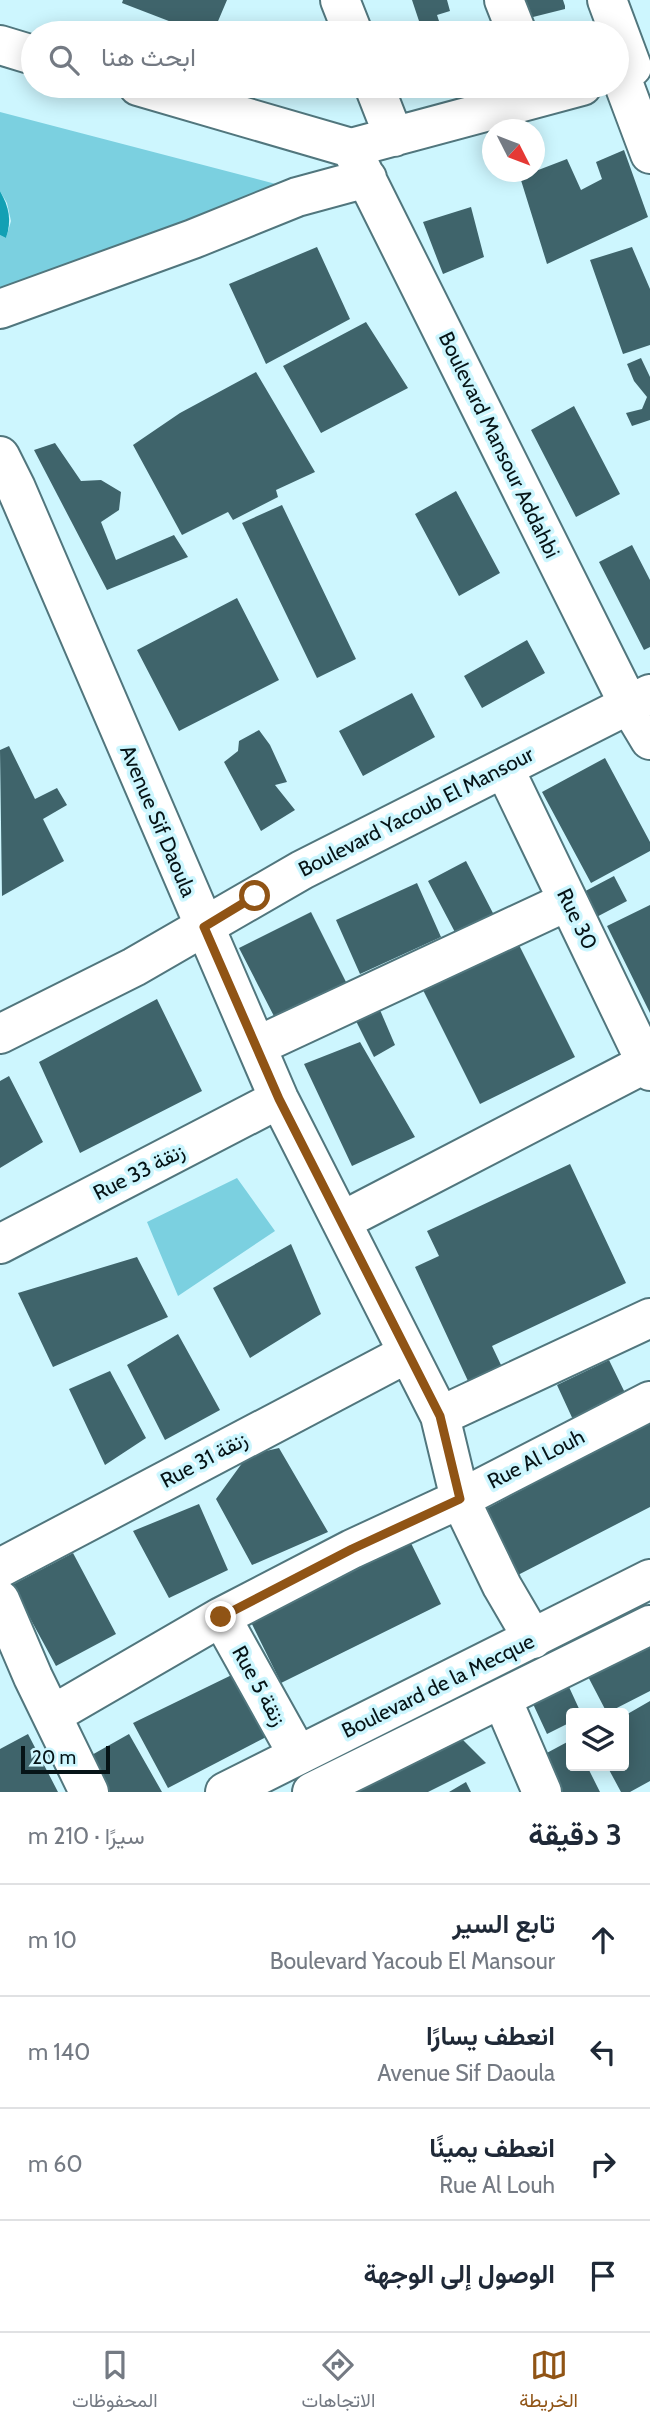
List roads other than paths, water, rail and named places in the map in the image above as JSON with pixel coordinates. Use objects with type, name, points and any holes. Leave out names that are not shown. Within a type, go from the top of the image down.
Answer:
[{"type":"street","points":[[340,0],[348,21]]},
{"type":"street","points":[[503,0],[512,21]]},
{"type":"street","points":[[607,0],[614,21]]},
{"type":"street","points":[[0,45],[21,51]]},
{"type":"street","points":[[630,70],[650,154]]},
{"type":"street","points":[[172,98],[359,163]]},
{"type":"street","points":[[379,98],[394,137]]},
{"type":"street","points":[[0,309],[193,239],[296,197],[359,163],[394,137],[521,98]]},
{"type":"street","name":"Boulevard Mansour Addahbi","points":[[359,163],[639,700],[650,740]]},
{"type":"street","name":"Avenue Sif Daoula","points":[[5,480],[279,1099],[440,1416],[460,1499],[502,1586],[533,1639]]},
{"type":"street","name":"Boulevard Yacoub El Mansour","points":[[0,1034],[111,979],[302,870],[639,700]]},
{"type":"street","name":"Rue 30","points":[[504,768],[649,1065]]},
{"type":"street","points":[[257,1046],[568,901]]},
{"type":"street","points":[[342,1222],[649,1065]]},
{"type":"street","name":"Rue 33 زنقة","points":[[0,1244],[279,1099]]},
{"type":"street","points":[[440,1416],[650,1318]]},
{"type":"street","name":"Rue 31 زنقة","points":[[0,1568],[408,1353]]},
{"type":"street","name":"Rue Al Louh","points":[[52,1715],[221,1617],[650,1401]]},
{"type":"street","name":"Boulevard de la Mecque","points":[[225,1792],[650,1579]]},
{"type":"street","points":[[0,1600],[89,1792]]},
{"type":"street","name":"Rue 5 زنقة","points":[[221,1617],[298,1755]]},
{"type":"street","name":"Boulevard de la Mecque","points":[[312,1792],[650,1625]]},
{"type":"street","points":[[502,1699],[542,1792]]}]
